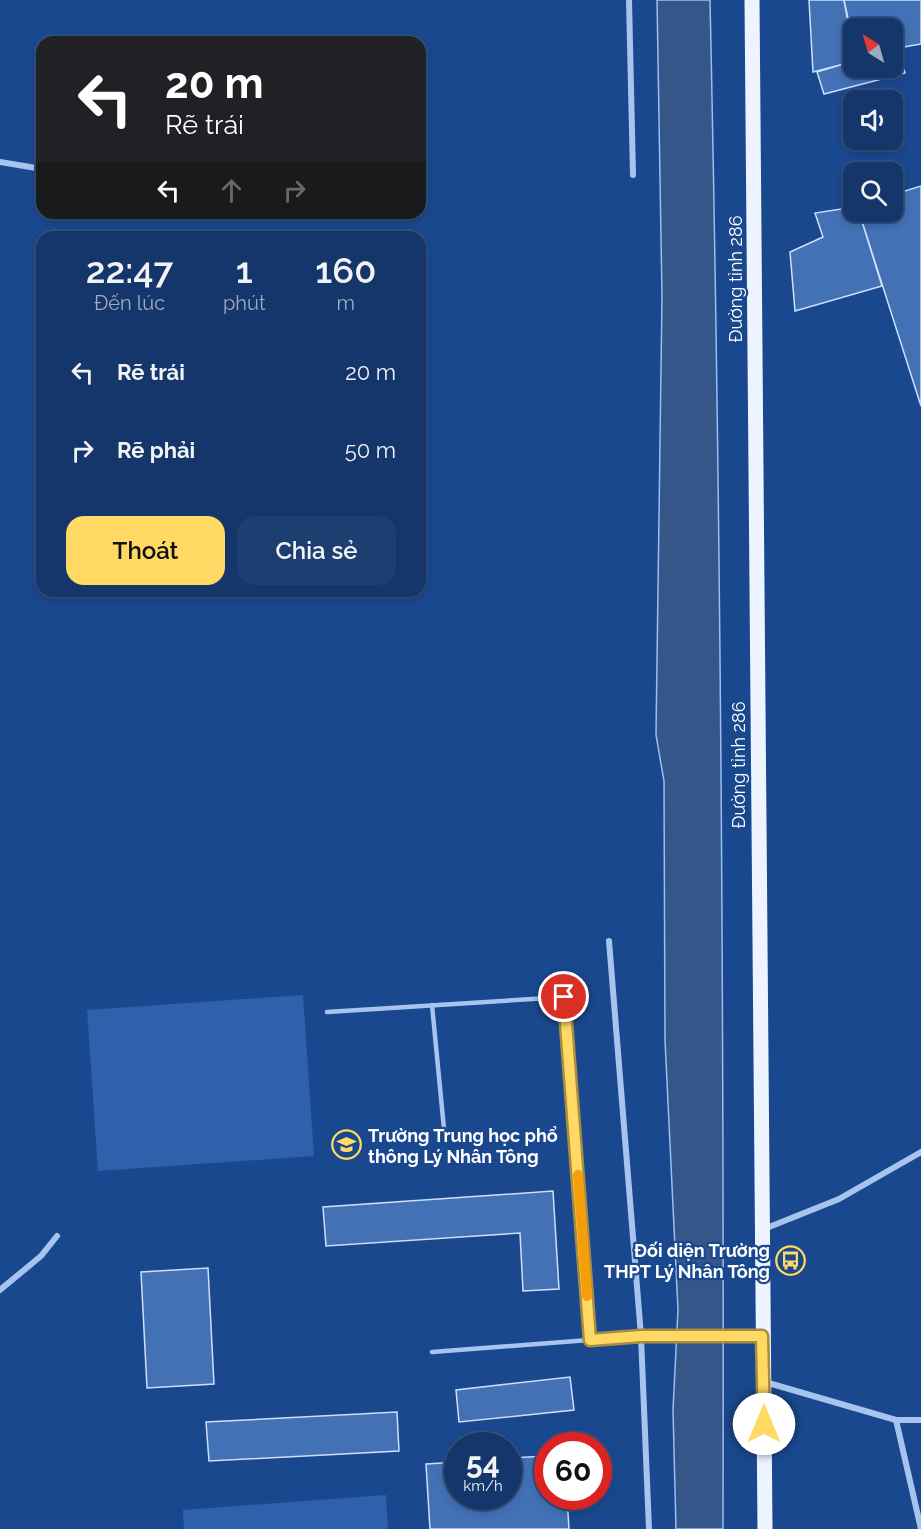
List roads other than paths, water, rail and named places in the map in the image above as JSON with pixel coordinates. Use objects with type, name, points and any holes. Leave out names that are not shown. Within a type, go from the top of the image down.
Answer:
[{"type":"main road","name":"Đường tỉnh 286","points":[[752,0],[760,1230],[765,1529]]},
{"type":"street","points":[[629,0],[633,175]]},
{"type":"street","points":[[0,162],[36,168]]},
{"type":"street","points":[[609,941],[641,1336],[649,1529]]},
{"type":"street","points":[[760,1230],[839,1199],[921,1152]]},
{"type":"street","points":[[0,1290],[41,1256],[57,1236]]},
{"type":"street","points":[[641,1336],[762,1336]]},
{"type":"street","points":[[764,1382],[896,1420],[921,1420]]},
{"type":"street","points":[[896,1420],[920,1515],[921,1529]]},
{"type":"lane","points":[[327,1012],[564,997],[590,1340]]},
{"type":"lane","points":[[432,1005],[444,1130]]},
{"type":"lane","points":[[432,1352],[641,1336]]},
{"type":"place","name":"Trường Trung học phổ thông Lý Nhân Tông","points":[[347,1145]]},
{"type":"place","name":"Đối diện Trường THPT Lý Nhân Tông","points":[[791,1260]]}]
